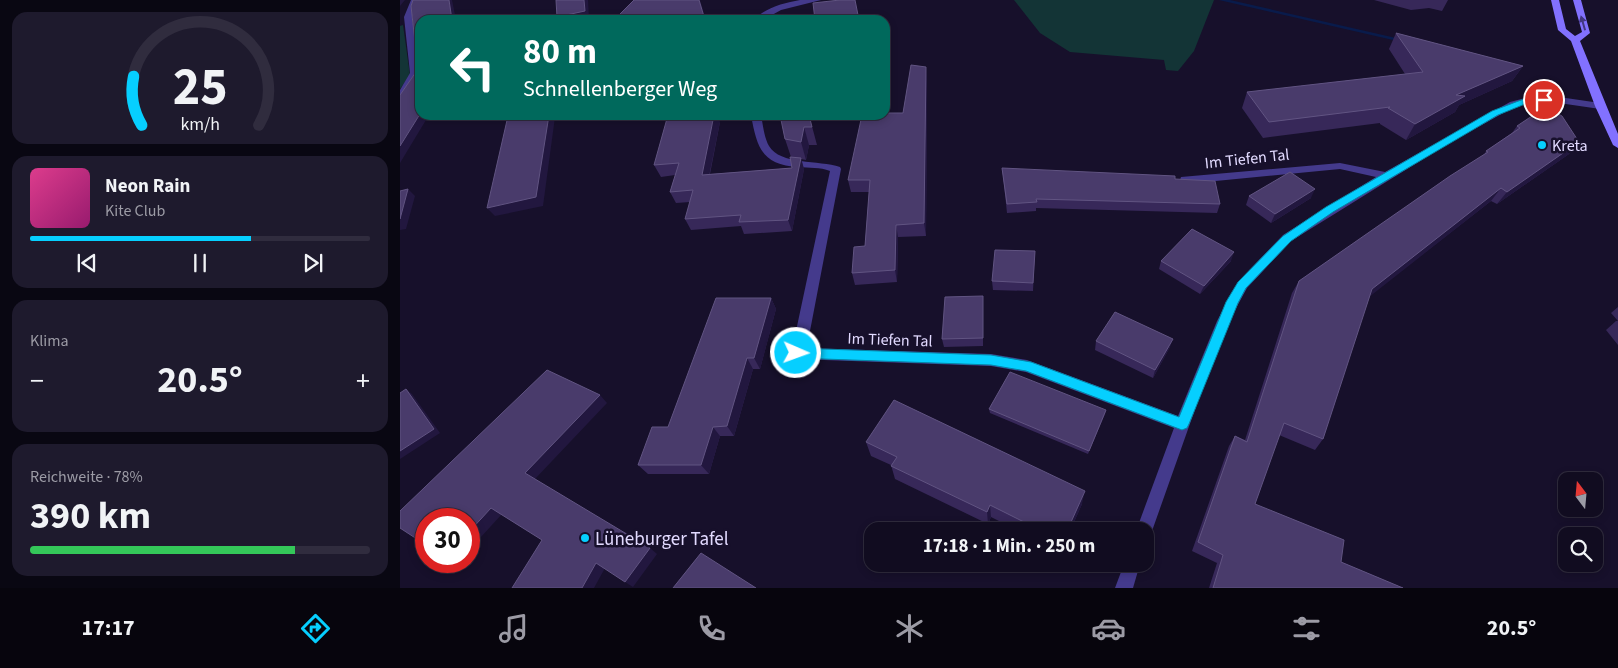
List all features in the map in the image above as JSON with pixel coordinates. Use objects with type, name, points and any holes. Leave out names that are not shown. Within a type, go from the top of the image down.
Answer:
[{"type":"main road","points":[[1555,0],[1562,30],[1575,40],[1600,106],[1618,145]]},
{"type":"main road","points":[[1575,40],[1586,33],[1576,0]]},
{"type":"street","points":[[400,98],[415,73],[408,17],[415,0]]},
{"type":"street","points":[[766,15],[778,8],[816,0]]},
{"type":"street","points":[[1147,522],[1182,424],[1223,320],[1242,285],[1287,238],[1386,176],[1513,104],[1529,100],[1560,100],[1600,106]]},
{"type":"street","name":"Im Tiefen Tal","points":[[757,120],[762,143],[773,158],[788,164],[824,163],[836,169],[805,322],[796,353],[991,360],[1027,366],[1182,424]]},
{"type":"street","name":"Im Tiefen Tal","points":[[1172,180],[1202,180],[1340,166],[1386,176]]},
{"type":"street","points":[[1124,588],[1129,572]]},
{"type":"green space","points":[[1014,0],[1214,0],[1194,51],[1178,71],[1166,70],[1164,60],[1070,52],[1040,33]]},
{"type":"green space","points":[[403,25],[410,75],[400,89],[400,26]]},
{"type":"building","points":[[413,0],[449,0],[451,15],[415,15],[415,42],[411,6]]},
{"type":"building","points":[[556,0],[584,0],[585,11],[557,15]]},
{"type":"building","points":[[634,0],[699,0],[704,15],[686,15],[619,15]]},
{"type":"building","points":[[855,0],[858,15],[814,15],[813,3]]},
{"type":"building","points":[[1396,33],[1523,66],[1456,95],[1465,96],[1415,124],[1388,108],[1390,107],[1269,122],[1247,92],[1423,72]]},
{"type":"building","points":[[911,65],[926,67],[924,223],[896,225],[895,270],[852,273],[854,247],[865,246],[870,180],[848,180],[861,120],[890,120],[890,113],[903,113]]},
{"type":"building","points":[[415,73],[416,120],[400,146],[400,95]]},
{"type":"building","points":[[1541,110],[1553,111],[1562,116],[1579,142],[1507,192],[1501,188],[1372,289],[1323,439],[1284,423],[1255,504],[1344,540],[1341,562],[1403,588],[1213,588],[1223,555],[1198,542],[1235,436],[1247,442],[1299,281],[1450,176],[1488,152],[1486,151],[1520,128],[1517,126]]},
{"type":"building","points":[[507,120],[548,120],[536,197],[487,208]]},
{"type":"building","points":[[667,120],[713,120],[702,175],[792,168],[790,157],[801,158],[788,220],[739,222],[741,215],[685,219],[693,190],[670,192],[679,163],[654,165]]},
{"type":"building","points":[[781,120],[810,120],[812,127],[804,127],[801,142],[785,139]]},
{"type":"building","points":[[1002,168],[1175,176],[1175,179],[1215,181],[1220,204],[1036,199],[1037,202],[1007,204]]},
{"type":"building","points":[[1290,172],[1315,189],[1275,214],[1249,196]]},
{"type":"building","points":[[408,189],[400,219],[400,191]]},
{"type":"building","points":[[1192,229],[1234,252],[1204,286],[1161,261]]},
{"type":"building","points":[[995,250],[1035,251],[1033,283],[992,281]]},
{"type":"building","points":[[983,296],[983,338],[942,339],[945,297]]},
{"type":"building","points":[[716,298],[771,298],[754,358],[747,358],[727,426],[713,427],[701,465],[638,465],[652,427],[668,427]]},
{"type":"building","points":[[1115,312],[1173,339],[1155,370],[1096,341]]},
{"type":"building","points":[[547,370],[600,395],[525,473],[650,548],[625,582],[596,563],[582,588],[512,588],[542,540],[491,508],[480,520],[480,508],[415,508],[415,538],[400,528],[400,511]]},
{"type":"building","points":[[1010,372],[1106,410],[1089,451],[989,409]]},
{"type":"building","points":[[406,389],[434,429],[400,451],[400,393]]},
{"type":"building","points":[[894,400],[1085,491],[1071,522],[1024,522],[990,505],[987,512],[891,466],[897,457],[866,442]]},
{"type":"building","points":[[701,553],[756,588],[673,588]]},
{"type":"waterway","points":[[1222,0],[1393,38]]},
{"type":"place","name":"Kreta","points":[[1542,145]]},
{"type":"place","name":"Lüneburger Tafel","points":[[585,538]]},
{"type":"route","points":[[796,353],[991,360],[1027,366],[1182,424],[1223,320],[1232,302],[1242,285],[1287,238],[1444,141],[1495,113],[1513,104],[1529,100],[1544,100]]}]
